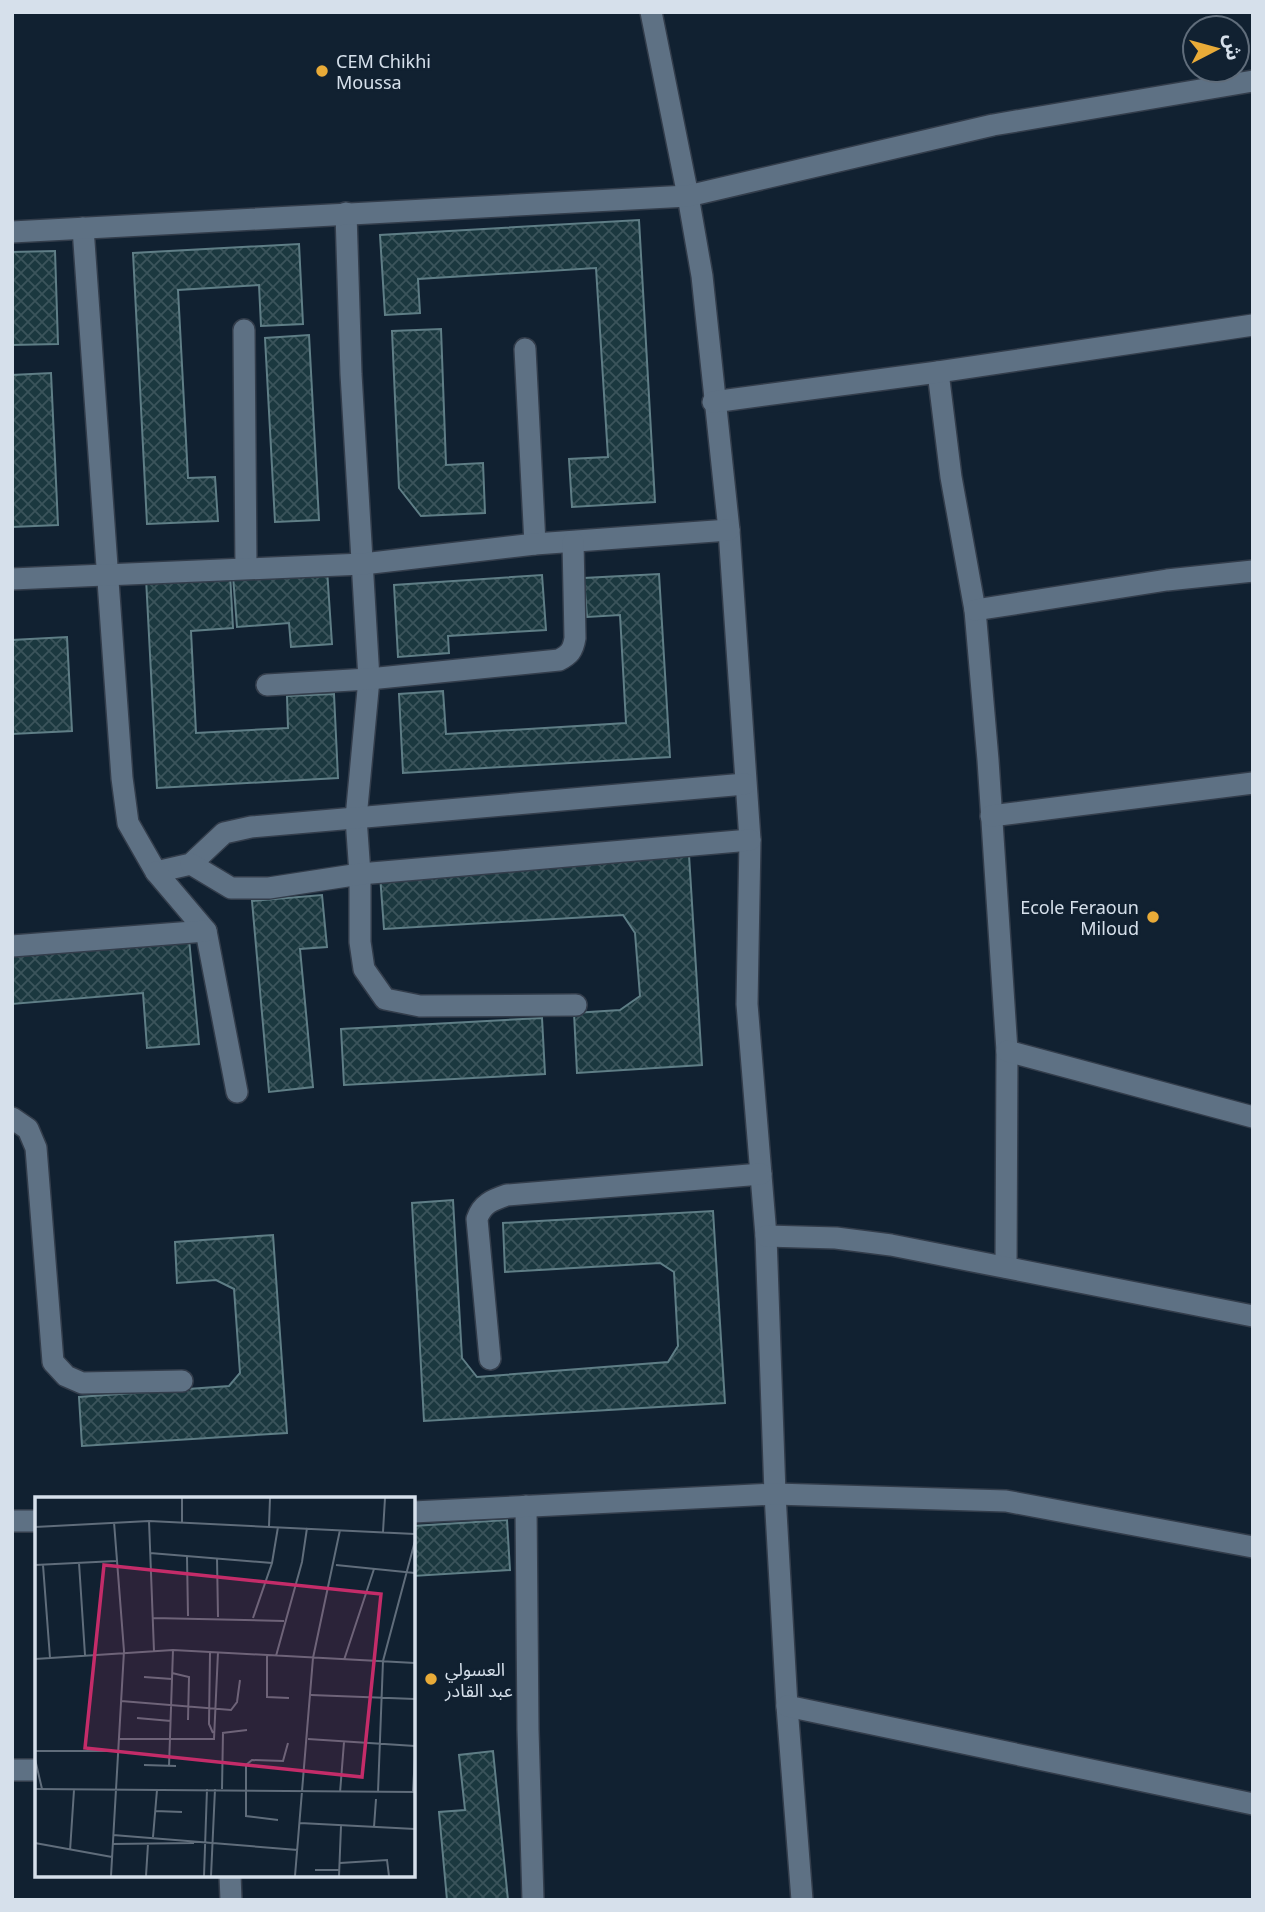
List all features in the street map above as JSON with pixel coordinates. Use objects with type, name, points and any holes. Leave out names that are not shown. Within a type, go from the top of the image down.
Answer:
[{"type":"street","points":[[651,12],[702,276],[713,402],[729,530],[750,840],[747,1004],[766,1236],[775,1494],[802,1900]]},
{"type":"street","points":[[12,232],[688,196],[993,125],[1253,81]]},
{"type":"street","points":[[346,213],[351,374],[369,679],[356,818],[360,874],[360,942],[364,969],[385,999],[420,1006],[576,1005]]},
{"type":"street","points":[[83,228],[106,573],[128,823],[156,872],[206,931],[237,1091]]},
{"type":"street","points":[[713,402],[1253,325]]},
{"type":"street","points":[[244,330],[246,568]]},
{"type":"street","points":[[525,349],[535,544]]},
{"type":"street","points":[[938,372],[951,477],[975,610],[991,816],[1007,1051],[1006,1267]]},
{"type":"street","points":[[12,579],[363,564],[535,544],[729,530]]},
{"type":"street","points":[[267,685],[369,679],[559,660],[569,655],[575,638],[573,542]]},
{"type":"street","points":[[975,610],[1167,580],[1253,571]]},
{"type":"street","points":[[991,816],[1253,783]]},
{"type":"street","points":[[156,872],[191,864],[224,833],[251,827],[745,784]]},
{"type":"street","points":[[191,864],[231,888],[269,888],[360,874],[750,840]]},
{"type":"street","points":[[12,946],[206,931]]},
{"type":"street","points":[[1007,1051],[1253,1117]]},
{"type":"street","points":[[12,1118],[28,1129],[36,1148],[53,1362],[66,1376],[82,1383],[182,1381]]},
{"type":"street","points":[[490,1359],[477,1219],[481,1208],[494,1199],[507,1195],[761,1174]]},
{"type":"street","points":[[766,1236],[836,1238],[877,1243],[1253,1316]]},
{"type":"street","points":[[415,1512],[775,1494],[1006,1501],[1253,1547]]},
{"type":"street","points":[[526,1506],[533,1900]]},
{"type":"street","points":[[12,1521],[35,1521]]},
{"type":"street","points":[[787,1706],[1253,1804]]},
{"type":"street","points":[[12,1770],[35,1770]]},
{"type":"street","points":[[230,1877],[231,1900]]},
{"type":"building","points":[[639,220],[655,502],[572,507],[569,459],[608,457],[596,268],[418,279],[420,313],[385,315],[380,235]]},
{"type":"building","points":[[299,244],[303,324],[261,326],[259,285],[178,290],[188,478],[215,477],[218,521],[147,524],[133,253]]},
{"type":"building","points":[[55,251],[58,344],[12,345],[12,252]]},
{"type":"building","points":[[441,329],[446,465],[483,463],[485,513],[421,516],[399,488],[392,331]]},
{"type":"building","points":[[309,335],[319,520],[275,522],[265,338]]},
{"type":"building","points":[[51,373],[58,525],[12,527],[12,375]]},
{"type":"building","points":[[327,569],[332,644],[291,647],[289,623],[237,627],[233,576]]},
{"type":"building","points":[[230,574],[233,628],[191,631],[196,733],[288,728],[287,696],[334,694],[338,778],[157,788],[146,578]]},
{"type":"building","points":[[659,574],[670,757],[403,773],[399,694],[443,691],[446,734],[626,723],[620,615],[587,617],[584,578]]},
{"type":"building","points":[[542,575],[546,630],[448,636],[449,653],[398,657],[394,585]]},
{"type":"building","points":[[67,637],[72,731],[12,734],[12,640]]},
{"type":"building","points":[[689,855],[702,1065],[577,1073],[574,1013],[620,1010],[640,996],[635,933],[623,915],[384,929],[380,875]]},
{"type":"building","points":[[322,895],[327,947],[300,949],[313,1087],[269,1092],[252,901]]},
{"type":"building","points":[[189,939],[199,1044],[147,1048],[143,993],[12,1004],[12,954]]},
{"type":"building","points":[[542,1018],[545,1074],[344,1085],[341,1029]]},
{"type":"building","points":[[453,1200],[462,1358],[477,1377],[668,1362],[678,1346],[674,1272],[660,1263],[505,1272],[503,1223],[713,1211],[725,1403],[424,1421],[412,1203]]},
{"type":"building","points":[[273,1235],[287,1433],[82,1446],[79,1397],[229,1386],[240,1373],[234,1289],[216,1280],[177,1283],[175,1242]]},
{"type":"building","points":[[507,1520],[510,1570],[415,1576],[415,1526]]},
{"type":"building","points":[[493,1751],[508,1900],[447,1900],[439,1812],[465,1810],[459,1755]]},
{"type":"place","name":"CEM Chikhi Moussa","points":[[322,71]]},
{"type":"place","name":"Ecole Feraoun Miloud","points":[[1153,917]]},
{"type":"place","name":"العسولي عبد القادر","points":[[431,1679]]}]
